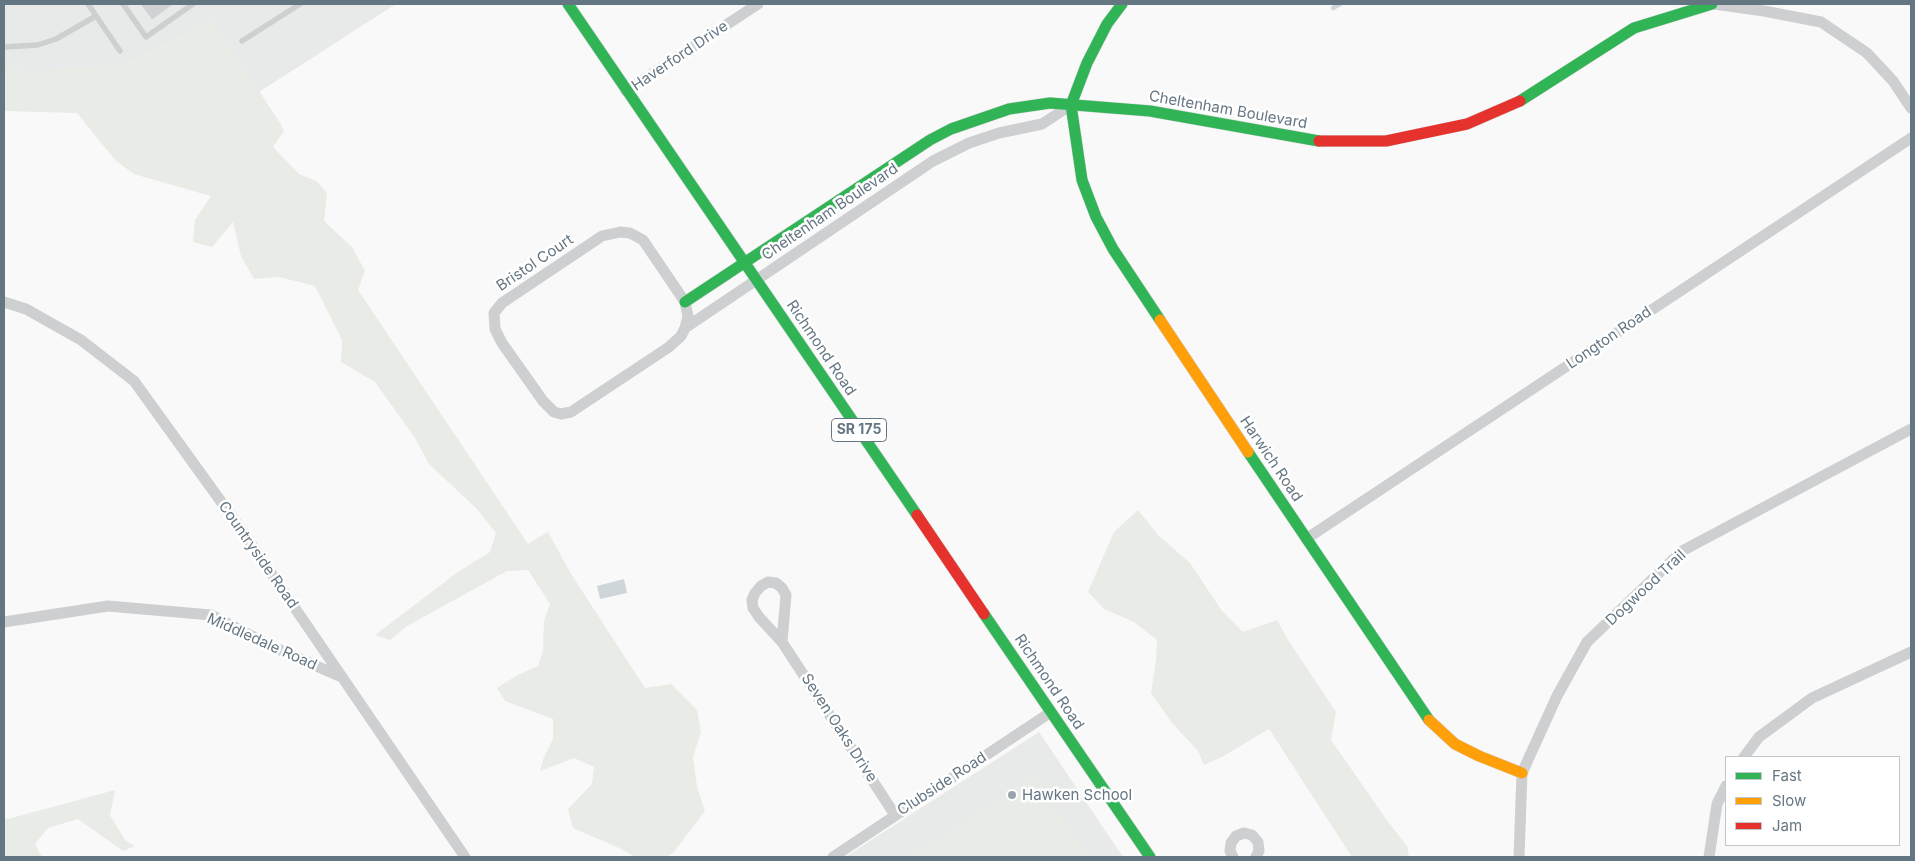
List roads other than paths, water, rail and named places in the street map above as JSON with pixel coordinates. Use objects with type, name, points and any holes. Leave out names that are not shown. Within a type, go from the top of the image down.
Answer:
[{"type":"street","name":"Richmond Road","points":[[568,4],[1150,857]]},
{"type":"street","name":"Haverford Drive","points":[[626,91],[758,4]]},
{"type":"street","points":[[684,302],[930,140],[951,129],[1009,109],[1050,103],[1072,105],[1087,63],[1107,24],[1122,4]]},
{"type":"street","name":"Cheltenham Boulevard","points":[[685,328],[933,161],[976,141],[999,133],[1042,124],[1072,105],[1150,110],[1320,141],[1386,141],[1466,124],[1525,99],[1634,28],[1713,4],[1821,22],[1867,53],[1893,81],[1911,108]]},
{"type":"street","name":"Harwich Road","points":[[1072,105],[1082,180],[1096,218],[1113,249],[1306,539],[1429,720],[1455,744],[1522,773]]},
{"type":"street","name":"Longton Road","points":[[1306,539],[1911,138]]},
{"type":"street","name":"Bristol Court","points":[[620,232],[630,233],[643,240],[684,302],[688,316],[681,336],[571,412],[561,414],[554,412],[543,401],[502,343],[493,320],[494,313],[502,303],[602,236],[620,232]]},
{"type":"street","name":"Countryside Road","points":[[4,302],[26,308],[81,340],[134,381],[243,532],[465,857]]},
{"type":"street","name":"Dogwood Trail","points":[[1519,857],[1522,773],[1557,696],[1588,642],[1682,552],[1911,429]]},
{"type":"street","name":"Seven Oaks Drive","points":[[782,642],[786,595],[776,583],[768,582],[755,593],[752,600],[753,608],[758,617],[782,642],[895,815]]},
{"type":"street","name":"Middledale Road","points":[[4,622],[108,606],[211,616],[341,676]]},
{"type":"street","points":[[1745,756],[1759,737],[1812,698],[1911,652]]},
{"type":"street","name":"Clubside Road","points":[[833,857],[846,854],[895,815],[1052,712]]},
{"type":"street","points":[[1709,857],[1717,804],[1725,788]]},
{"type":"street","points":[[1232,857],[1229,848],[1232,840],[1244,833],[1252,835],[1258,842],[1259,851],[1256,857]]},
{"type":"lane","points":[[88,4],[120,51]]},
{"type":"lane","points":[[123,4],[146,37],[193,4]]},
{"type":"lane","points":[[242,41],[300,4]]},
{"type":"lane","points":[[4,47],[38,45],[56,40],[96,16]]},
{"type":"waterway","points":[[1333,8],[1340,4]]},
{"type":"place","name":"Hawken School","points":[[1012,795]]}]
